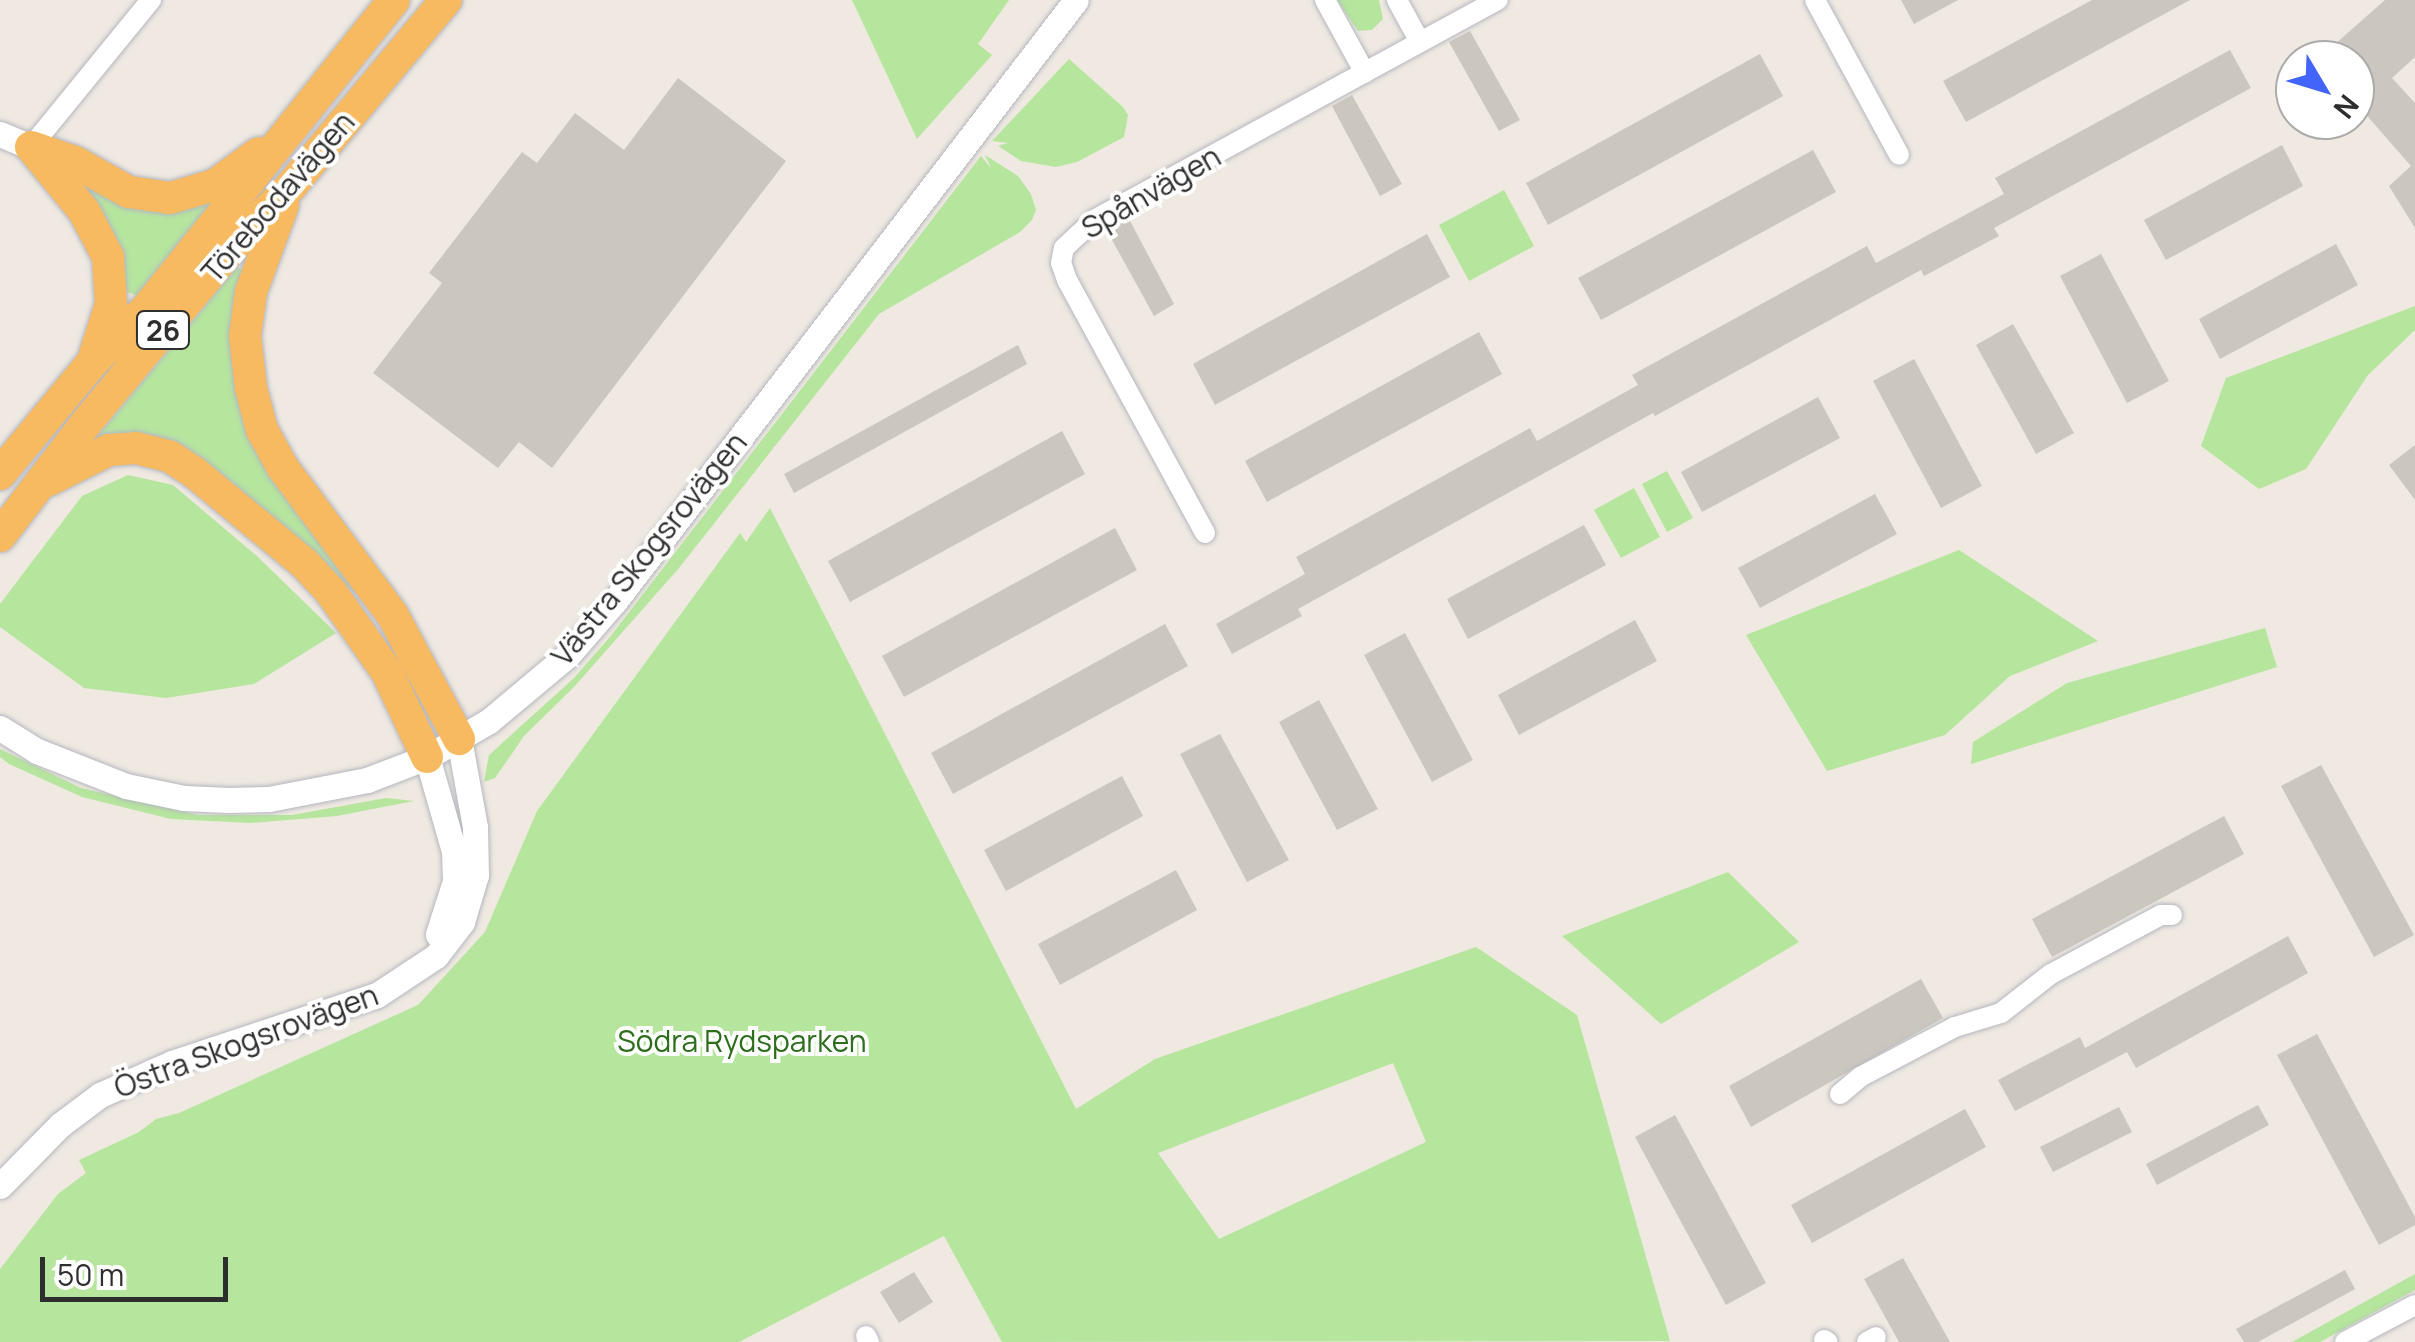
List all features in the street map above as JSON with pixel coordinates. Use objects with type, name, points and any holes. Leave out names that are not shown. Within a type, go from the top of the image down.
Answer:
[{"type":"highway","name":"Törebodavägen","points":[[0,474],[91,364],[171,280],[282,135],[394,0]]},
{"type":"highway","name":"Törebodavägen","points":[[0,536],[45,482],[87,422],[225,255],[290,186],[446,0]]},
{"type":"highway","points":[[32,147],[75,162],[129,192],[170,198],[214,185],[282,135]]},
{"type":"highway","points":[[32,147],[84,212],[108,257],[111,304],[91,364]]},
{"type":"highway","points":[[290,186],[265,245],[245,336],[262,430],[282,468],[392,614],[458,739]]},
{"type":"highway","points":[[45,482],[109,450],[122,449],[169,456],[196,473],[304,564],[331,592],[386,672],[427,757]]},
{"type":"street","points":[[0,134],[32,147],[151,0]]},
{"type":"street","name":"Västra Skogsrovägen","points":[[0,728],[83,771],[184,798],[269,800],[368,780],[427,757],[532,689],[615,601],[1076,0]]},
{"type":"street","points":[[1326,0],[1364,73]]},
{"type":"street","points":[[1397,0],[1420,42]]},
{"type":"street","name":"Spånvägen","points":[[1205,532],[1067,280],[1061,263],[1064,248],[1094,220],[1498,0]]},
{"type":"street","points":[[1815,0],[1899,155]]},
{"type":"street","name":"Östra Skogsrovägen","points":[[0,1186],[60,1125],[100,1095],[172,1063],[337,1011],[406,978],[450,941],[462,922],[476,875],[475,827],[458,739]]},
{"type":"street","name":"Östra Skogsrovägen","points":[[406,978],[438,936],[455,881],[454,851],[427,757]]},
{"type":"street","points":[[1840,1094],[1860,1078],[1955,1026],[2001,1013],[2066,966],[2161,915],[2172,915]]},
{"type":"street","points":[[2345,1342],[2415,1305]]},
{"type":"green space","points":[[852,0],[1009,0],[978,44],[992,55],[917,139]]},
{"type":"green space","points":[[1337,0],[1379,0],[1383,19],[1372,30],[1358,31]]},
{"type":"green space","points":[[1069,59],[1123,107],[1128,115],[1124,137],[1077,162],[1056,167],[1021,161],[998,146],[1008,143],[992,141]]},
{"type":"green space","points":[[985,155],[1018,176],[1031,194],[1036,210],[1032,220],[1020,232],[879,314],[679,568],[574,687],[524,736],[495,778],[484,782],[489,755],[574,678],[610,637],[981,156],[991,168]]},
{"type":"green space","points":[[75,180],[215,201],[138,296],[127,292],[114,238]]},
{"type":"green space","points":[[1504,190],[1534,246],[1469,281],[1439,225]]},
{"type":"green space","points":[[237,267],[242,270],[235,350],[362,589],[356,593],[252,505],[94,440]]},
{"type":"green space","points":[[2415,306],[2415,330],[2368,375],[2306,469],[2259,489],[2201,446],[2226,378]]},
{"type":"green space","points":[[1667,471],[1693,518],[1667,532],[1642,484]]},
{"type":"green space","points":[[128,475],[173,485],[257,556],[336,633],[254,684],[166,698],[84,688],[0,627],[0,604],[82,496]]},
{"type":"green space","points":[[1634,488],[1660,537],[1621,558],[1594,510]]},
{"type":"green space","name":"Södra Rydsparken","points":[[770,508],[1076,1109],[1155,1059],[1476,947],[1577,1015],[1670,1341],[1002,1342],[944,1236],[739,1342],[0,1342],[0,1269],[58,1194],[86,1173],[79,1160],[139,1132],[156,1119],[179,1113],[418,1005],[485,932],[537,811],[740,533],[746,542]],"holes":[[[1393,1063],[1426,1142],[1219,1239],[1158,1153]]]},
{"type":"green space","points":[[1959,550],[2098,641],[2010,676],[1945,735],[1827,771],[1746,635]]},
{"type":"green space","points":[[2265,628],[2277,667],[1971,764],[1973,742],[2067,683]]},
{"type":"green space","points":[[0,749],[81,788],[198,815],[292,815],[386,798],[414,801],[337,816],[250,823],[171,819],[82,797],[9,764],[0,757]]},
{"type":"green space","points":[[1728,872],[1799,942],[1661,1024],[1562,936]]},
{"type":"green space","points":[[2415,1274],[2415,1290],[2320,1342],[2292,1342]]},
{"type":"building","points":[[1901,0],[1958,0],[1914,24]]},
{"type":"building","points":[[2092,0],[2190,0],[1966,122],[1943,81]]},
{"type":"building","points":[[2385,0],[2415,0],[2415,57],[2392,78],[2415,103],[2415,228],[2389,186],[2411,166],[2375,125],[2375,40],[2340,40]]},
{"type":"building","points":[[1470,31],[1520,120],[1499,131],[1449,42]]},
{"type":"building","points":[[2230,50],[2251,88],[1994,228],[1999,236],[1924,276],[1921,270],[1298,609],[1302,616],[1232,654],[1216,624],[1305,574],[1296,557],[1530,428],[1537,441],[1638,385],[1632,375],[1867,246],[1876,263],[2004,194],[1995,178]]},
{"type":"building","points":[[1760,54],[1783,96],[1548,225],[1526,183]]},
{"type":"building","points":[[678,78],[786,161],[552,468],[519,442],[498,468],[373,373],[442,283],[429,273],[522,152],[537,163],[575,113],[624,150]]},
{"type":"building","points":[[1352,95],[1402,184],[1380,196],[1332,106]]},
{"type":"building","points":[[2282,145],[2303,186],[2166,260],[2144,220]]},
{"type":"building","points":[[1813,150],[1836,192],[1601,320],[1578,278]]},
{"type":"building","points":[[1128,217],[1174,304],[1154,316],[1106,229]]},
{"type":"building","points":[[1427,234],[1450,277],[1215,405],[1193,364]]},
{"type":"building","points":[[2336,244],[2358,285],[2220,359],[2199,319]]},
{"type":"building","points":[[2101,254],[2169,381],[2127,403],[2060,276]]},
{"type":"building","points":[[2013,324],[2074,433],[2036,454],[1976,345]]},
{"type":"building","points":[[1479,332],[1502,374],[1267,502],[1245,461]]},
{"type":"building","points":[[1018,345],[1027,364],[794,493],[784,474]]},
{"type":"building","points":[[1914,359],[1982,486],[1941,508],[1873,381]]},
{"type":"building","points":[[1818,397],[1840,438],[1702,512],[1681,472]]},
{"type":"building","points":[[1062,431],[1085,474],[850,602],[828,561]]},
{"type":"building","points":[[2415,445],[2415,500],[2389,465]]},
{"type":"building","points":[[1875,494],[1897,534],[1760,608],[1738,568]]},
{"type":"building","points":[[1584,525],[1606,565],[1468,639],[1447,599]]},
{"type":"building","points":[[1115,528],[1137,570],[904,697],[882,656]]},
{"type":"building","points":[[1635,620],[1657,661],[1519,735],[1498,695]]},
{"type":"building","points":[[1165,624],[1188,666],[953,794],[931,753]]},
{"type":"building","points":[[1405,633],[1473,760],[1432,782],[1364,655]]},
{"type":"building","points":[[1319,700],[1378,809],[1337,830],[1279,722]]},
{"type":"building","points":[[1220,734],[1289,860],[1247,882],[1180,754]]},
{"type":"building","points":[[2321,765],[2414,935],[2374,957],[2281,786]]},
{"type":"building","points":[[1122,776],[1143,816],[1006,891],[984,850]]},
{"type":"building","points":[[2224,816],[2244,854],[2052,957],[2032,919]]},
{"type":"building","points":[[1176,870],[1197,910],[1060,985],[1038,944]]},
{"type":"building","points":[[2288,936],[2308,973],[2136,1068],[2127,1052],[2015,1111],[1998,1080],[2080,1037],[2085,1048]]},
{"type":"building","points":[[1921,979],[1943,1018],[1751,1127],[1729,1086]]},
{"type":"building","points":[[2317,1034],[2415,1217],[2415,1225],[2379,1245],[2277,1055]]},
{"type":"building","points":[[2258,1105],[2269,1125],[2157,1185],[2146,1164]]},
{"type":"building","points":[[2119,1107],[2132,1132],[2053,1172],[2040,1147]]},
{"type":"building","points":[[1965,1109],[1986,1147],[1812,1243],[1791,1205]]},
{"type":"building","points":[[1675,1115],[1766,1283],[1726,1305],[1635,1137]]},
{"type":"building","points":[[1903,1258],[1950,1342],[1899,1342],[1864,1279]]},
{"type":"building","points":[[2345,1270],[2355,1289],[2258,1342],[2244,1342],[2236,1329]]},
{"type":"building","points":[[914,1272],[933,1302],[899,1323],[880,1292]]}]
